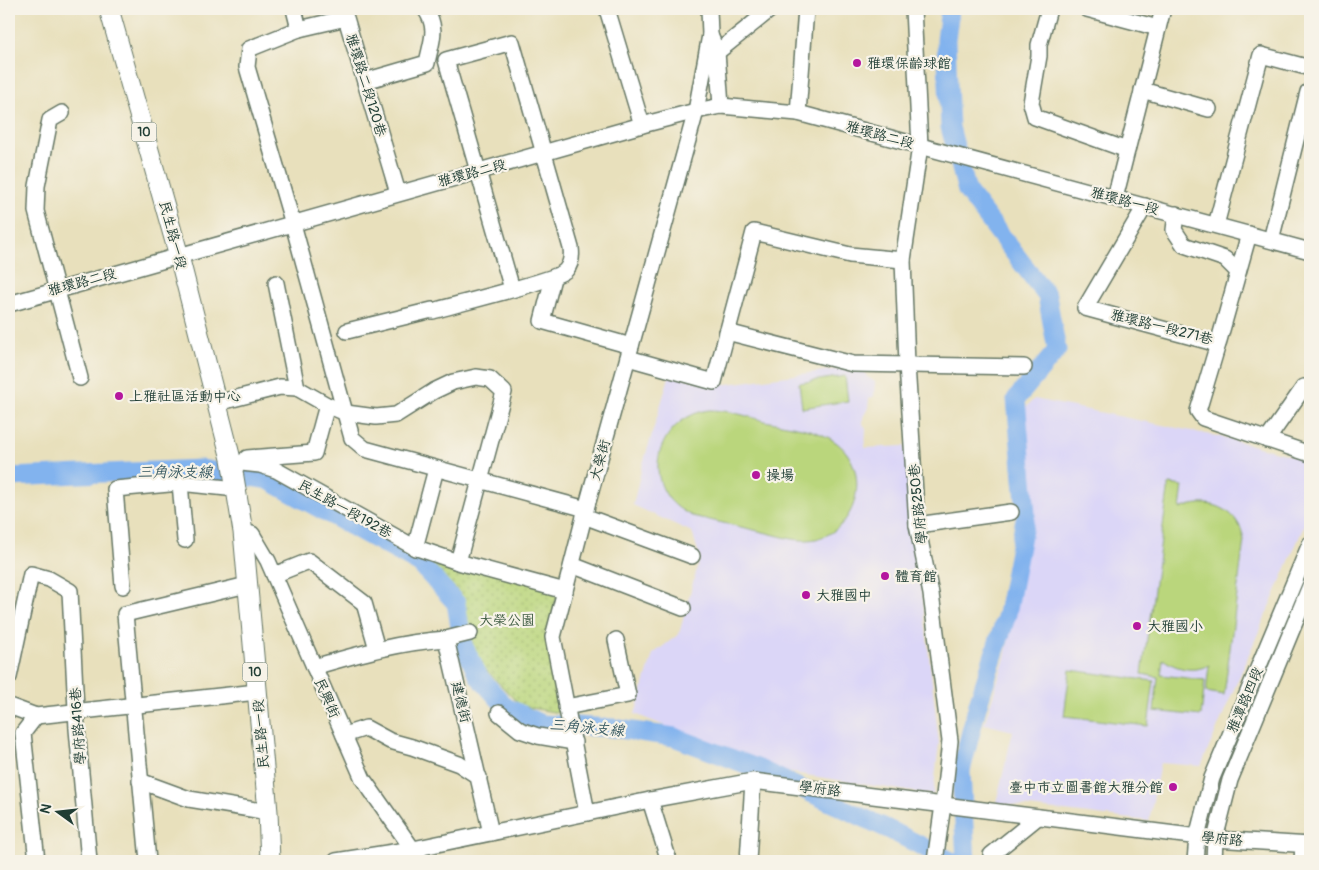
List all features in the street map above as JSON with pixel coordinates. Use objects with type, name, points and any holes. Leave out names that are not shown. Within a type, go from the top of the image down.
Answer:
[{"type":"main road","name":"民生路一段","points":[[109,9],[179,256],[232,461]]},
{"type":"main road","name":"10","points":[[232,461],[236,488]]},
{"type":"main road","name":"民生路一段","points":[[236,488],[243,532],[268,812],[270,861]]},
{"type":"street","points":[[294,9],[299,29]]},
{"type":"street","points":[[365,81],[427,63],[434,28],[430,16],[425,9]]},
{"type":"street","points":[[607,9],[642,125]]},
{"type":"street","points":[[709,9],[712,56],[721,106]]},
{"type":"street","points":[[712,56],[771,9]]},
{"type":"street","points":[[798,113],[806,9]]},
{"type":"street","name":"學府路250巷","points":[[913,9],[920,146],[903,260],[907,364],[917,525],[931,594],[950,741],[956,806],[936,856]]},
{"type":"street","points":[[1049,9],[1039,44],[1039,56],[1030,103],[1035,117],[1127,150]]},
{"type":"street","points":[[1087,9],[1158,28]]},
{"type":"street","points":[[1115,198],[1163,9]]},
{"type":"street","name":"雅環路二段120巷","points":[[293,224],[247,67],[249,50],[299,29],[346,18],[398,193]]},
{"type":"street","points":[[347,331],[432,310],[512,289],[553,278],[566,271],[572,256],[571,248],[512,42],[446,60],[512,289]]},
{"type":"street","points":[[1216,225],[1261,55],[1310,68]]},
{"type":"street","name":"大榮街","points":[[587,813],[553,637],[585,513],[712,56]]},
{"type":"street","points":[[1142,90],[1209,109]]},
{"type":"street","points":[[1271,240],[1308,92]]},
{"type":"street","name":"雅環路二段","points":[[9,304],[56,289],[642,125],[721,106],[798,113],[939,151]]},
{"type":"street","points":[[62,113],[50,120],[37,186],[36,211],[80,378]]},
{"type":"street","name":"雅環路一段","points":[[939,151],[1310,251]]},
{"type":"street","name":"雅環路一段271巷","points":[[1145,206],[1085,308],[1218,344],[1249,234]]},
{"type":"street","points":[[1176,214],[1174,230],[1184,245],[1225,259],[1238,272]]},
{"type":"street","points":[[293,224],[352,438],[365,449],[480,480],[585,513],[692,556]]},
{"type":"street","points":[[553,278],[542,321],[714,382],[754,232],[850,255],[903,260]]},
{"type":"street","points":[[276,283],[298,388]]},
{"type":"street","points":[[727,332],[852,364],[1024,367]]},
{"type":"street","points":[[1218,344],[1198,411],[1203,418],[1310,454]]},
{"type":"street","points":[[217,403],[280,387],[298,388],[327,406],[346,413],[376,417],[396,415],[434,390],[453,382],[476,377],[490,379],[504,392],[458,562]]},
{"type":"street","points":[[1267,440],[1304,388]]},
{"type":"street","points":[[232,461],[314,453],[327,406]]},
{"type":"street","name":"民生路一段192巷","points":[[232,461],[260,465],[276,470],[415,548],[458,562],[565,591]]},
{"type":"street","points":[[415,548],[436,469]]},
{"type":"street","points":[[180,483],[185,540]]},
{"type":"street","points":[[123,586],[115,489],[180,483],[236,488]]},
{"type":"street","points":[[917,525],[1011,512]]},
{"type":"street","name":"民興街","points":[[243,532],[252,534],[268,561],[363,779],[417,855]]},
{"type":"street","name":"雅潭路四段","points":[[1195,861],[1196,837],[1212,778],[1310,544]]},
{"type":"street","points":[[274,575],[309,561],[364,603],[377,649]]},
{"type":"street","points":[[572,565],[683,608]]},
{"type":"street","name":"學府路416巷","points":[[10,669],[32,574],[49,579],[70,591],[77,712],[89,861]]},
{"type":"street","points":[[148,861],[125,614],[247,585]]},
{"type":"street","name":"雅潭路四段","points":[[1214,861],[1215,839],[1230,780],[1307,603],[1310,586]]},
{"type":"street","points":[[314,667],[377,649],[446,639],[470,633]]},
{"type":"street","name":"建德街","points":[[446,639],[480,777],[491,833]]},
{"type":"street","points":[[567,710],[628,695],[616,640]]},
{"type":"street","points":[[9,706],[36,716],[257,692]]},
{"type":"street","points":[[499,713],[520,730],[538,736],[573,740]]},
{"type":"street","points":[[36,716],[23,733],[37,861]]},
{"type":"street","points":[[344,735],[366,728],[390,741],[459,764],[480,777]]},
{"type":"street","points":[[140,781],[189,799],[268,812]]},
{"type":"street","points":[[748,861],[753,781]]},
{"type":"street","name":"學府路","points":[[336,861],[417,855],[491,833],[753,781],[1196,837],[1307,845]]},
{"type":"street","points":[[650,800],[669,861]]},
{"type":"street","points":[[991,855],[1038,817]]},
{"type":"street","points":[[1302,861],[1307,845]]},
{"type":"shaded area","name":"大雅國中","points":[[862,366],[867,377],[875,382],[874,396],[869,399],[868,408],[863,417],[863,424],[866,428],[865,448],[905,446],[939,743],[933,795],[787,772],[743,757],[635,714],[653,654],[679,634],[700,557],[692,532],[633,505],[642,467],[670,374],[713,386]]},
{"type":"shaded area","name":"大雅國小","points":[[1034,399],[1226,438],[1310,461],[1310,512],[1201,766],[1160,763],[1149,821],[996,803],[1013,731],[984,724],[1004,661],[1020,590],[1030,518],[1029,477],[1023,410]]},
{"type":"green space","points":[[845,376],[848,401],[802,408],[799,383]]},
{"type":"green space","points":[[709,410],[730,412],[802,428],[821,434],[837,443],[848,455],[855,470],[857,486],[848,516],[838,528],[825,536],[808,540],[797,540],[692,516],[677,507],[670,500],[662,486],[658,472],[663,444],[670,432],[681,422],[694,414]]},
{"type":"green space","points":[[1169,484],[1183,486],[1180,509],[1201,504],[1221,508],[1236,520],[1244,540],[1224,695],[1206,692],[1209,665],[1197,669],[1185,669],[1163,659],[1161,675],[1205,680],[1201,716],[1154,711],[1158,677],[1142,674]]},
{"type":"green space","name":"大榮公園","points":[[415,550],[552,589],[557,597],[546,637],[559,713],[521,706],[483,667],[470,640],[464,604],[457,590]]},
{"type":"green space","points":[[1070,670],[1154,681],[1148,726],[1064,716]]},
{"type":"waterway","points":[[950,9],[946,40],[950,127],[967,191],[1047,296],[1057,350],[1016,399],[1026,514],[1007,614],[978,704],[961,771],[966,861]]},
{"type":"waterway","name":"三角泳支線","points":[[9,477],[202,469],[268,480],[420,564],[456,603],[463,645],[479,677],[506,707],[541,724],[612,728],[674,737],[759,769],[892,831],[951,861]]},
{"type":"place","name":"雅環保齡球館","points":[[857,63]]},
{"type":"place","name":"上雅社區活動中心","points":[[119,396]]},
{"type":"place","name":"操場","points":[[756,475]]},
{"type":"place","name":"體育館","points":[[885,576]]},
{"type":"place","name":"大雅國中","points":[[806,595]]},
{"type":"place","name":"大雅國小","points":[[1137,626]]},
{"type":"place","name":"臺中市立圖書館大雅分館","points":[[1173,787]]}]
